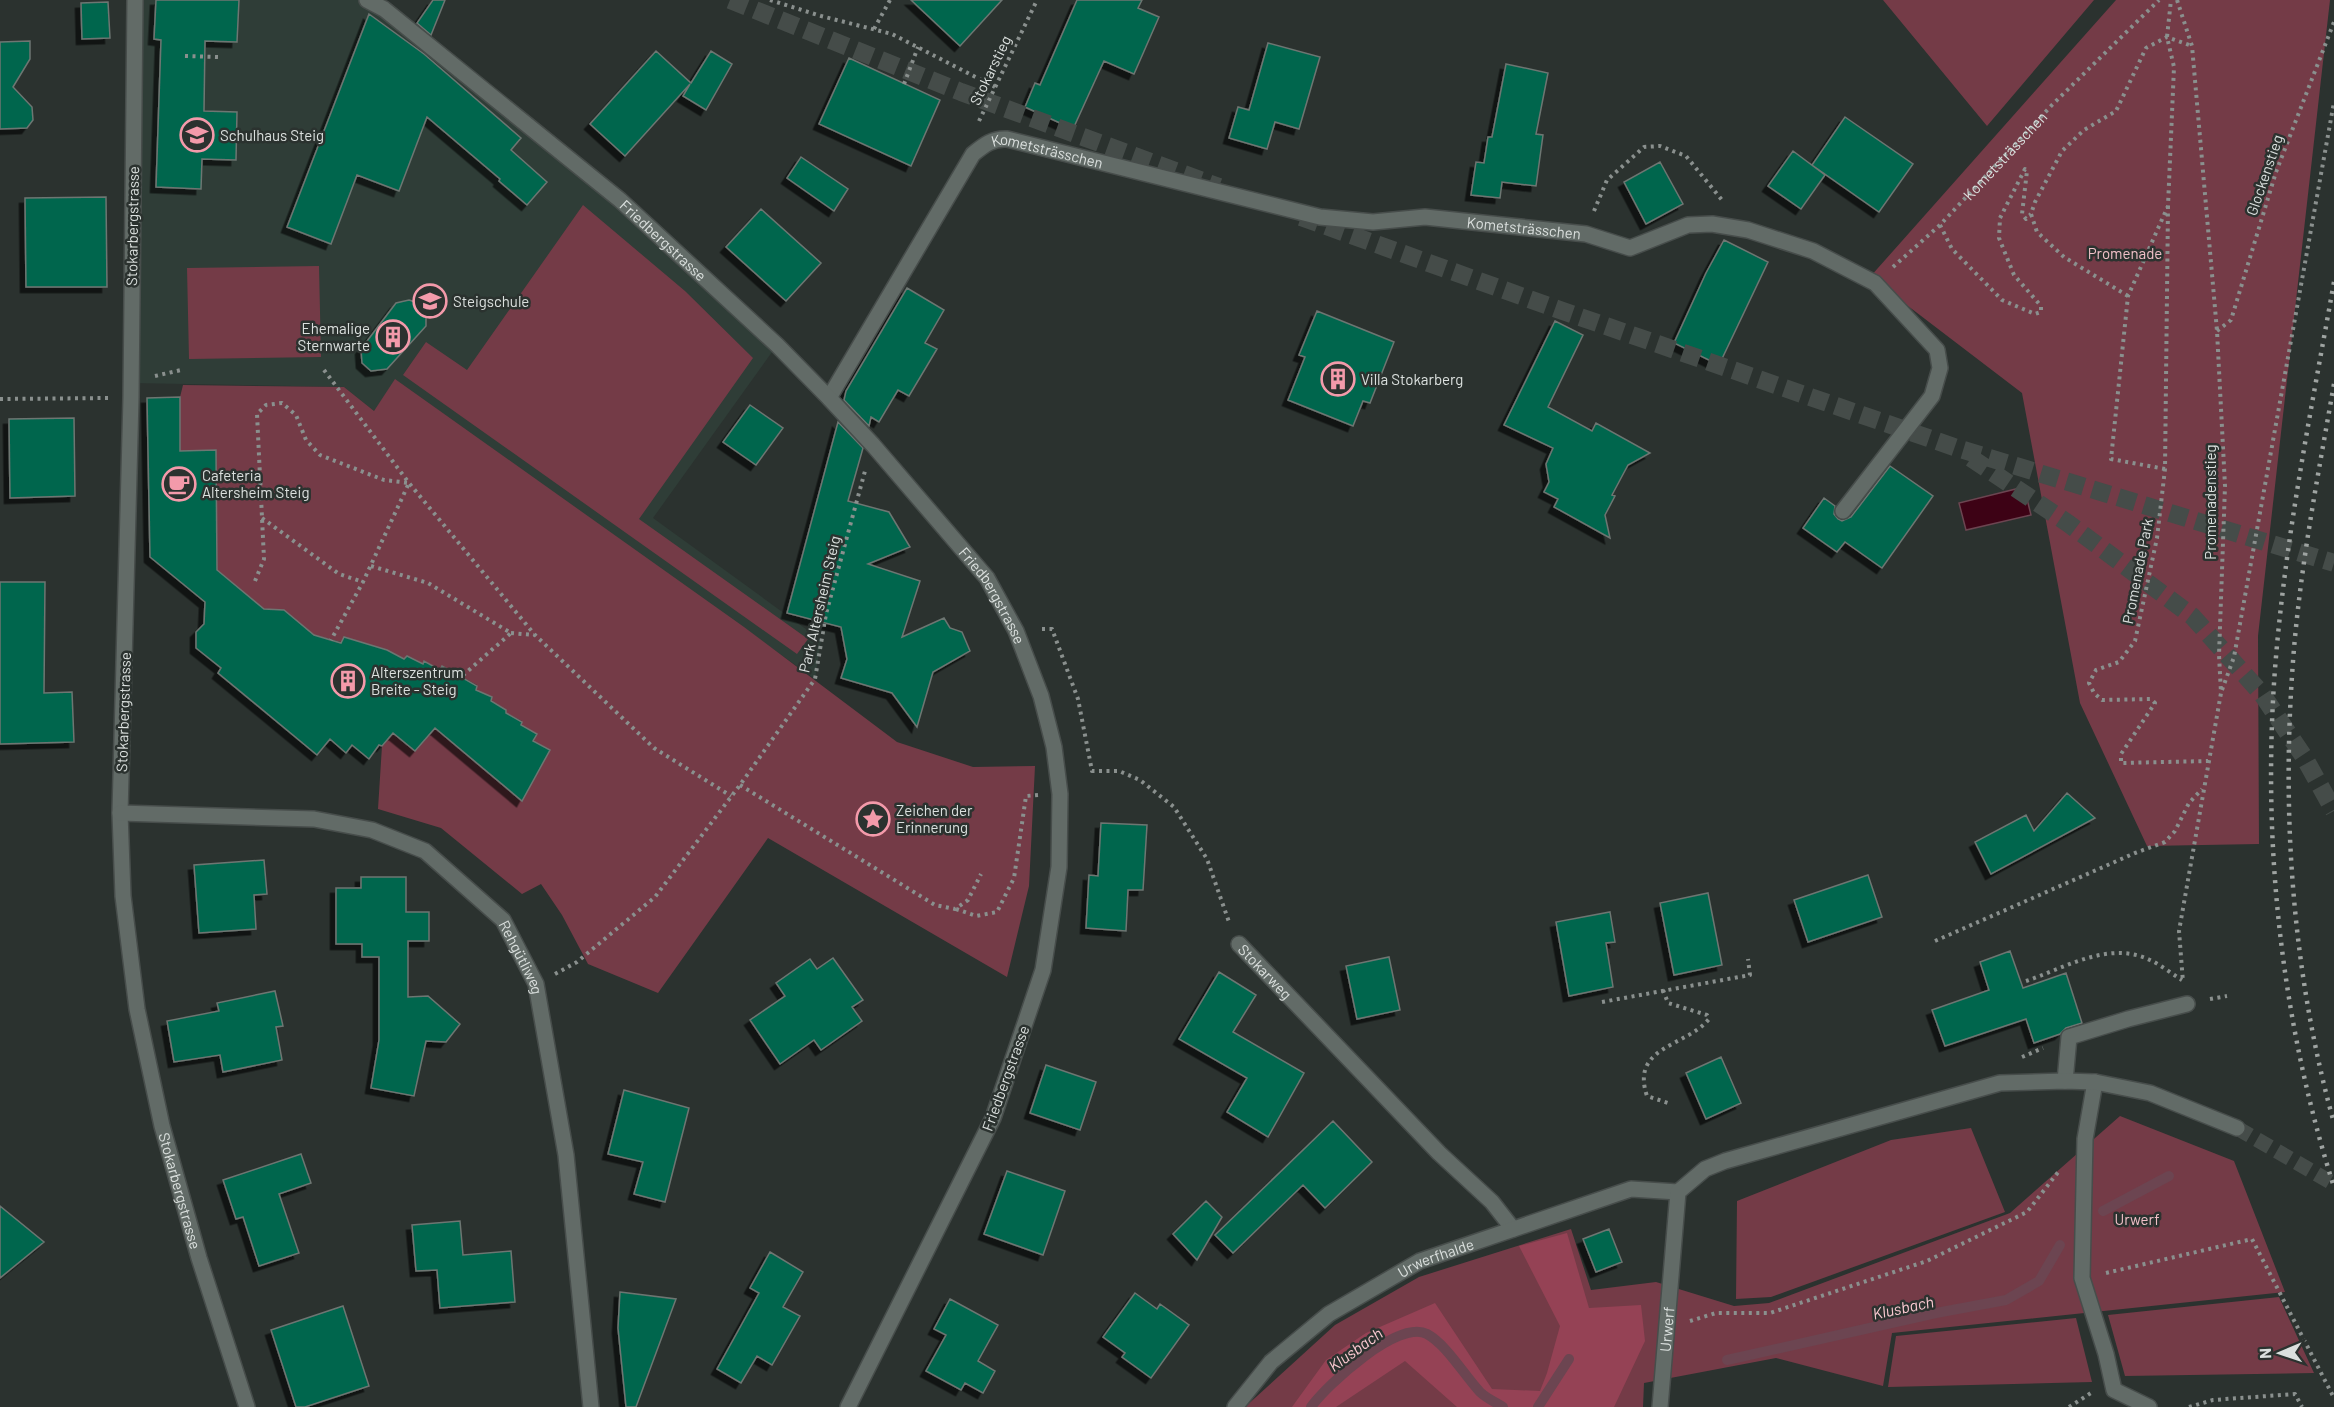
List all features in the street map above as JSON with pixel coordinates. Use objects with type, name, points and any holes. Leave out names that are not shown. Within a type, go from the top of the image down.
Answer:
[{"type":"street","name":"Stokarbergstrasse","points":[[135,0],[131,398],[120,813],[123,896],[137,1009],[174,1176],[226,1347],[247,1407]]},
{"type":"street","name":"Friedbergstrasse","points":[[367,0],[384,9],[620,200],[777,345],[829,398],[873,444],[987,578],[1016,631],[1041,696],[1054,747],[1060,794],[1059,867],[1043,970],[993,1118],[848,1407]]},
{"type":"street","name":"Kometsträsschen","points":[[829,398],[973,154],[989,142],[999,138],[1320,217],[1373,222],[1425,217],[1586,234]]},
{"type":"street","points":[[1586,234],[1630,248],[1688,225],[1712,224],[1748,230],[1813,251],[1875,283],[1937,350],[1940,368],[1932,396],[1843,511]]},
{"type":"street","name":"Rehgütliweg","points":[[120,813],[314,819],[372,830],[425,850],[503,920],[536,984],[566,1155],[591,1407]]},
{"type":"street","name":"Stokarweg","points":[[1239,944],[1439,1153],[1492,1202],[1513,1230]]},
{"type":"street","points":[[2065,1081],[2068,1037],[2128,1019],[2187,1005]]},
{"type":"street","points":[[2095,1082],[2085,1139],[2082,1278],[2106,1354],[2114,1390],[2149,1407]]},
{"type":"street","points":[[1678,1192],[1705,1169],[1737,1158],[2000,1083],[2095,1082],[2150,1093],[2236,1128]]},
{"type":"street","name":"Urwerfhalde","points":[[1235,1407],[1271,1362],[1329,1314],[1420,1261],[1631,1189],[1678,1192]]},
{"type":"street","name":"Urwerf","points":[[1660,1407],[1678,1192]]},
{"type":"path","points":[[770,0],[892,34],[994,87]]},
{"type":"path","points":[[874,29],[890,0]]},
{"type":"path","name":"Stokarstieg","points":[[973,154],[978,123],[1037,0]]},
{"type":"path","name":"Kometsträsschen","points":[[1875,283],[1940,225],[2051,106],[2159,0]]},
{"type":"path","name":"Promenade Park","points":[[2171,0],[2167,37],[2174,66],[2168,206],[2165,469],[2157,538],[2135,641],[2119,663],[2096,670],[2089,683],[2094,693],[2102,700],[2151,699],[2155,702],[2121,754],[2121,763],[2208,761]]},
{"type":"path","name":"Promenadenstieg","points":[[2176,0],[2192,46],[2217,331],[2225,486],[2219,655],[2221,693],[2180,932],[2182,981],[2187,1005]]},
{"type":"path","name":"Glockenstieg","points":[[2217,331],[2231,320],[2276,172],[2334,22]]},
{"type":"path","points":[[1940,225],[1952,249],[2002,300],[2035,314],[2040,312],[2041,306],[2014,275],[1999,238],[2000,218],[2025,169],[2027,171],[2022,214],[2026,219],[2031,214],[2062,151],[2084,130],[2116,111],[2146,48],[2167,37],[2192,46]]},
{"type":"path","points":[[904,84],[918,47]]},
{"type":"path","points":[[185,56],[219,57]]},
{"type":"path","points":[[2221,693],[2234,657],[2334,102]]},
{"type":"path","name":"Kometsträsschen","points":[[1586,234],[1606,180],[1644,147],[1660,146],[1686,156],[1748,230]]},
{"type":"path","name":"Promenade Park","points":[[2165,469],[2111,459],[2128,296],[2168,206]]},
{"type":"path","points":[[2031,214],[2037,232],[2064,257],[2128,296]]},
{"type":"path","points":[[324,370],[409,483],[535,634],[654,748],[731,796]]},
{"type":"path","points":[[0,399],[131,398]]},
{"type":"path","points":[[255,581],[264,559],[257,414],[266,405],[282,403],[296,415],[306,440],[321,455],[384,480],[409,483]]},
{"type":"path","name":"Park Altersheim Steig","points":[[536,984],[577,962],[655,897],[740,785],[815,679],[826,614],[873,444]]},
{"type":"path","points":[[331,640],[371,566],[409,483]]},
{"type":"path","points":[[262,518],[339,574],[363,582]]},
{"type":"path","points":[[371,566],[428,583],[511,633],[535,634]]},
{"type":"path","name":"Stokarweg","points":[[1052,629],[1077,699],[1092,771],[1119,771],[1140,780],[1174,807],[1208,859],[1223,909],[1239,944]]},
{"type":"path","points":[[461,677],[511,633]]},
{"type":"path","points":[[740,785],[935,904],[976,916],[997,912],[1014,878],[1026,796],[1060,794]]},
{"type":"path","points":[[1935,941],[2165,842],[2175,831],[2189,803],[2203,789]]},
{"type":"path","points":[[955,909],[968,900],[981,874]]},
{"type":"path","points":[[2026,981],[2092,956],[2113,953],[2134,954],[2151,960],[2182,981]]},
{"type":"path","points":[[1602,1002],[1750,975],[1748,959]]},
{"type":"path","points":[[1663,990],[1668,1003],[1707,1015],[1709,1019],[1652,1057],[1643,1072],[1643,1085],[1647,1096],[1671,1104]]},
{"type":"path","points":[[1666,1329],[1716,1313],[1770,1313],[1927,1261],[2027,1212],[2085,1139]]},
{"type":"path","points":[[2082,1278],[2252,1239],[2334,1398]]},
{"type":"path","points":[[2190,1407],[2213,1400],[2295,1394],[2302,1407]]},
{"type":"shaded area","name":"Steigschule","points":[[135,0],[367,0],[620,200],[777,345],[653,518],[821,640],[815,679],[396,380],[374,411],[344,387],[131,383]]},
{"type":"shaded area","points":[[2024,487],[2031,515],[1966,530],[1959,503]]},
{"type":"shaded area","points":[[1567,1233],[1589,1308],[1641,1305],[1645,1341],[1614,1407],[1457,1407],[1405,1361],[1336,1407],[1292,1407],[1326,1360],[1366,1333],[1435,1303],[1492,1389],[1540,1391],[1560,1326],[1519,1246]]},
{"type":"green space","points":[[1883,0],[2094,0],[1987,126]]},
{"type":"green space","name":"Promenade","points":[[2116,0],[2330,0],[2258,636],[2259,844],[2147,846],[2080,703],[2022,393],[1870,277]]},
{"type":"green space","points":[[583,205],[685,291],[753,358],[639,519],[808,639],[797,654],[403,375],[426,342],[467,370]]},
{"type":"green space","points":[[319,266],[321,357],[189,359],[187,268]]},
{"type":"green space","points":[[395,379],[744,627],[897,742],[973,767],[1035,766],[1029,886],[1007,977],[768,838],[658,993],[588,964],[562,915],[541,884],[522,894],[441,828],[378,809],[382,746],[393,733],[415,751],[435,728],[522,801],[549,750],[533,741],[537,734],[521,725],[522,721],[506,713],[506,710],[491,701],[492,697],[476,690],[477,685],[442,666],[440,670],[424,661],[423,664],[407,656],[404,659],[388,651],[385,653],[374,646],[345,637],[341,642],[314,635],[284,610],[264,609],[210,564],[217,557],[216,450],[180,451],[180,397],[183,385],[344,387],[374,411]]},
{"type":"green space","name":"Urwerf","points":[[2120,1116],[2234,1161],[2285,1292],[1892,1333],[1883,1386],[1776,1358],[1644,1383],[1643,1407],[1245,1407],[1335,1325],[1419,1277],[1571,1229],[1591,1290],[1656,1282],[1734,1306],[1769,1303],[2010,1213]]},
{"type":"green space","points":[[1971,1128],[2005,1212],[1771,1297],[1736,1299],[1737,1201],[1891,1140]]},
{"type":"green space","points":[[2279,1297],[2314,1373],[2125,1376],[2108,1315]]},
{"type":"green space","points":[[2076,1318],[2092,1382],[1888,1387],[1896,1336]]},
{"type":"building","points":[[156,0],[239,0],[237,42],[205,41],[204,111],[237,112],[236,160],[202,159],[201,189],[156,187],[161,40],[154,39]]},
{"type":"building","points":[[433,0],[445,0],[431,35],[417,23]]},
{"type":"building","points":[[911,0],[1002,0],[960,46]]},
{"type":"building","points":[[1077,0],[1142,0],[1138,8],[1159,17],[1134,74],[1104,61],[1073,129],[1025,107],[1035,83],[1040,85]]},
{"type":"building","points":[[108,2],[110,38],[82,39],[81,3]]},
{"type":"building","points":[[369,14],[424,54],[521,138],[511,150],[547,182],[527,205],[427,117],[399,191],[357,175],[331,244],[287,227]]},
{"type":"building","points":[[30,41],[30,59],[13,87],[32,107],[33,120],[27,128],[0,129],[0,42]]},
{"type":"building","points":[[1268,43],[1320,57],[1299,129],[1275,122],[1267,149],[1229,138],[1238,107],[1249,110]]},
{"type":"building","points":[[656,51],[691,83],[711,51],[732,64],[706,110],[683,96],[690,84],[625,156],[590,124]]},
{"type":"building","points":[[849,58],[940,100],[911,166],[819,124]]},
{"type":"building","points":[[1506,64],[1548,73],[1536,134],[1543,135],[1536,186],[1502,182],[1500,198],[1471,195],[1476,162],[1484,163],[1488,137],[1492,137]]},
{"type":"building","points":[[1845,117],[1913,164],[1879,212],[1812,165]]},
{"type":"building","points":[[1793,151],[1825,175],[1801,209],[1768,186]]},
{"type":"building","points":[[801,157],[848,189],[834,211],[787,178]]},
{"type":"building","points":[[1660,162],[1683,204],[1646,224],[1624,182]]},
{"type":"building","points":[[106,197],[107,287],[26,287],[25,198]]},
{"type":"building","points":[[761,209],[821,263],[786,301],[726,247]]},
{"type":"building","points":[[1724,240],[1768,262],[1719,365],[1674,343]]},
{"type":"building","points":[[907,288],[944,310],[925,343],[937,349],[909,396],[898,390],[879,422],[871,417],[869,426],[844,400],[846,391]]},
{"type":"building","name":"Ehemalige Sternwarte","points":[[409,300],[421,304],[426,312],[426,326],[387,369],[371,371],[362,363],[361,349],[396,303]]},
{"type":"building","name":"Villa Stokarberg","points":[[1317,311],[1394,342],[1370,403],[1363,401],[1353,426],[1288,400],[1305,357],[1299,355]]},
{"type":"building","points":[[1555,321],[1583,335],[1548,407],[1592,431],[1596,423],[1650,453],[1628,465],[1612,495],[1615,496],[1605,515],[1610,538],[1554,507],[1558,499],[1544,492],[1549,482],[1546,464],[1553,448],[1504,425]]},
{"type":"building","name":"Alterszentrum Breite - Steig","points":[[180,397],[180,451],[216,450],[217,570],[264,609],[284,610],[314,635],[341,643],[344,637],[387,650],[404,659],[407,656],[423,664],[424,661],[440,670],[442,666],[477,686],[476,690],[492,697],[491,701],[522,722],[521,725],[537,734],[533,741],[550,750],[522,801],[435,728],[415,751],[393,733],[382,746],[379,745],[369,759],[352,745],[346,753],[330,739],[317,755],[218,673],[221,668],[196,648],[196,632],[204,624],[205,602],[150,557],[147,398]]},
{"type":"building","points":[[750,405],[783,428],[756,465],[723,442]]},
{"type":"building","points":[[74,418],[75,496],[10,498],[9,419]]},
{"type":"building","points":[[838,422],[863,448],[848,501],[889,512],[910,547],[868,564],[920,581],[902,637],[944,618],[950,628],[962,632],[970,651],[933,672],[917,727],[892,693],[841,678],[847,659],[841,627],[787,613]]},
{"type":"building","points":[[1890,466],[1933,496],[1882,568],[1845,542],[1837,552],[1803,528],[1824,498],[1835,506],[1834,514],[1838,519],[1842,521],[1851,517]]},
{"type":"building","points":[[0,582],[45,582],[44,693],[72,692],[74,742],[0,744]]},
{"type":"building","points":[[2067,793],[2095,818],[1991,874],[1975,842],[2026,815],[2034,831]]},
{"type":"building","points":[[1101,823],[1147,825],[1143,890],[1128,890],[1126,931],[1086,928],[1089,875],[1098,876]]},
{"type":"building","points":[[264,860],[267,894],[254,895],[256,929],[199,933],[194,865]]},
{"type":"building","points":[[1868,875],[1882,917],[1808,942],[1794,900]]},
{"type":"building","points":[[361,877],[406,877],[406,912],[429,912],[429,941],[408,941],[408,997],[428,996],[460,1024],[446,1042],[426,1041],[414,1096],[371,1088],[379,1040],[379,957],[362,957],[362,944],[336,944],[336,888],[361,888]]},
{"type":"building","points":[[1708,893],[1722,965],[1674,975],[1660,903]]},
{"type":"building","points":[[1610,912],[1615,942],[1606,943],[1613,987],[1569,996],[1556,922]]},
{"type":"building","points":[[2010,951],[2023,988],[2066,973],[2082,1023],[2034,1043],[2026,1019],[1945,1046],[1932,1010],[1989,990],[1980,962]]},
{"type":"building","points":[[1389,957],[1400,1010],[1357,1019],[1346,966]]},
{"type":"building","points":[[833,958],[863,1000],[852,1007],[862,1021],[821,1050],[814,1040],[780,1064],[750,1020],[785,996],[776,983],[810,959],[817,969]]},
{"type":"building","points":[[1219,972],[1256,995],[1233,1032],[1304,1073],[1268,1137],[1227,1112],[1247,1078],[1179,1039]]},
{"type":"building","points":[[275,991],[283,1026],[276,1027],[282,1060],[223,1072],[220,1055],[174,1062],[167,1021],[219,1011],[217,1003]]},
{"type":"building","points":[[1721,1057],[1741,1103],[1706,1119],[1686,1073]]},
{"type":"building","points":[[1046,1065],[1096,1082],[1080,1130],[1030,1113]]},
{"type":"building","points":[[624,1090],[689,1108],[665,1202],[634,1194],[643,1162],[608,1154]]},
{"type":"building","points":[[1333,1121],[1372,1162],[1325,1208],[1303,1185],[1233,1253],[1215,1235]]},
{"type":"building","points":[[301,1154],[311,1183],[279,1194],[299,1253],[259,1266],[243,1217],[236,1219],[223,1180]]},
{"type":"building","points":[[1007,1171],[1065,1191],[1043,1255],[984,1234]]},
{"type":"building","points":[[1206,1201],[1222,1217],[1197,1260],[1173,1234]]},
{"type":"building","points":[[0,1206],[44,1242],[0,1278]]},
{"type":"building","points":[[460,1221],[463,1255],[511,1251],[515,1302],[440,1308],[437,1270],[416,1271],[412,1225]]},
{"type":"building","points":[[1609,1229],[1622,1262],[1596,1272],[1583,1239]]},
{"type":"building","points":[[770,1252],[803,1272],[783,1307],[800,1316],[772,1365],[757,1356],[741,1383],[717,1369],[759,1293],[750,1288]]},
{"type":"building","points":[[620,1292],[676,1299],[636,1407],[626,1407],[618,1328]]},
{"type":"building","points":[[1135,1293],[1157,1309],[1160,1304],[1189,1325],[1151,1378],[1122,1357],[1125,1353],[1103,1337]]},
{"type":"building","points":[[950,1299],[998,1325],[978,1361],[995,1371],[983,1393],[965,1383],[961,1390],[926,1371],[946,1335],[934,1329]]},
{"type":"building","points":[[343,1306],[369,1386],[305,1407],[296,1407],[271,1330]]},
{"type":"waterway","name":"Klusbach","points":[[2103,1211],[2169,1176]]},
{"type":"waterway","name":"Klusbach","points":[[1727,1360],[1936,1313],[2006,1300],[2039,1281],[2060,1245]]},
{"type":"waterway","name":"Klusbach","points":[[1311,1407],[1332,1384],[1364,1357],[1399,1336],[1414,1332],[1427,1334],[1434,1339],[1480,1392],[1503,1407]]},
{"type":"waterway","name":"Klusbach","points":[[1538,1407],[1569,1359]]},
{"type":"tunnel","points":[[730,0],[961,92],[1219,187]]},
{"type":"tunnel","points":[[1301,217],[1957,448],[2334,563]]},
{"type":"tunnel","points":[[1971,458],[2069,524],[2192,616],[2262,694],[2304,757],[2334,811]]},
{"type":"tunnel","points":[[2237,1128],[2334,1184]]},
{"type":"railway","points":[[2334,282],[2300,475],[2279,620],[2272,734],[2271,800],[2280,931],[2289,996],[2316,1124],[2334,1187]]},
{"type":"railway","points":[[2334,384],[2299,603],[2289,732],[2290,845],[2300,958],[2320,1069],[2334,1123]]},
{"type":"place","name":"Schulhaus Steig","points":[[197,135]]},
{"type":"place","name":"Steigschule","points":[[430,301]]},
{"type":"place","name":"Ehemalige Sternwarte","points":[[393,337]]},
{"type":"place","name":"Villa Stokarberg","points":[[1338,379]]},
{"type":"place","name":"Cafeteria Altersheim Steig","points":[[179,484]]},
{"type":"place","name":"Alterszentrum Breite - Steig","points":[[348,681]]},
{"type":"place","name":"Zeichen der Erinnerung","points":[[873,819]]}]
